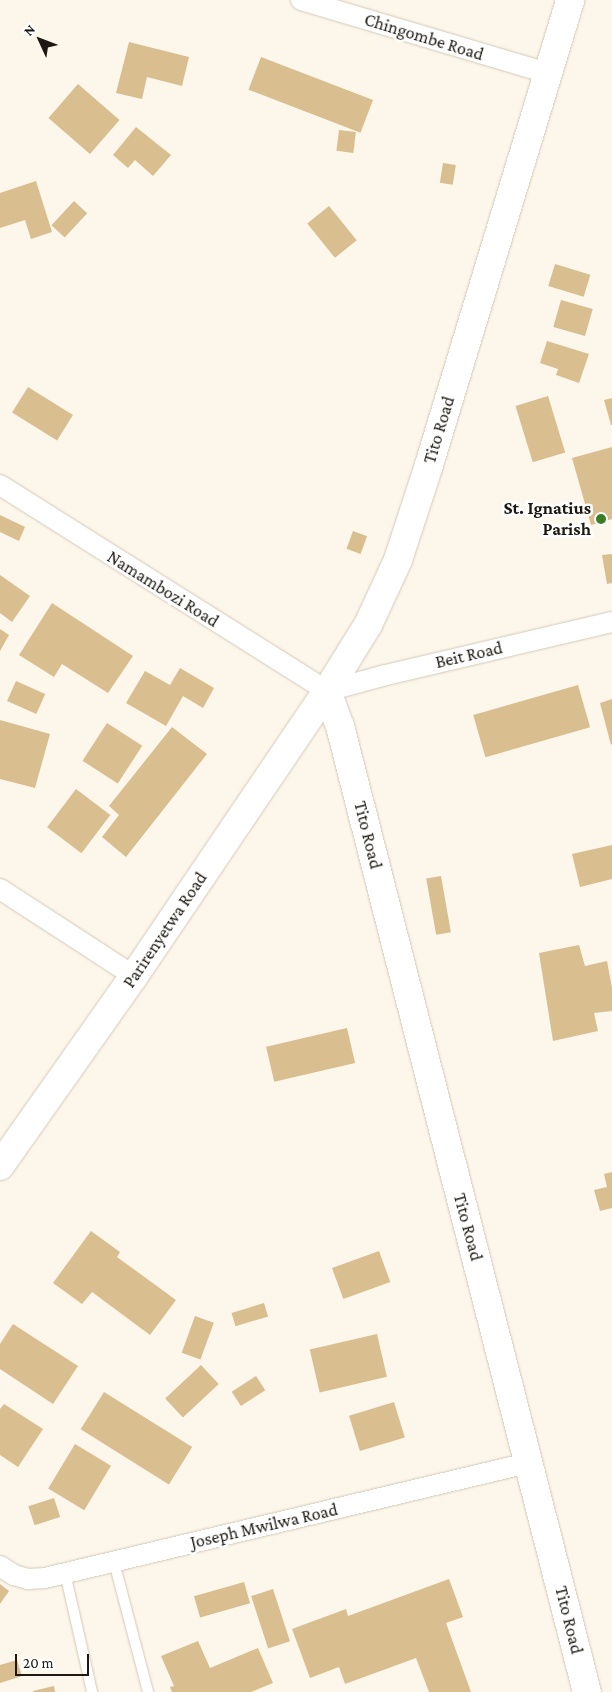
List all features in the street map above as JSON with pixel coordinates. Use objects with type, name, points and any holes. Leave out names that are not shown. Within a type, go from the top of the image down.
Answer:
[{"type":"main road","name":"Tito Road","points":[[570,0],[398,560],[368,625],[327,691],[340,726],[587,1692]]},
{"type":"main road","name":"Parirenyetwa Road","points":[[0,1166],[134,976],[327,691]]},
{"type":"street","name":"Chingombe Road","points":[[300,0],[547,74]]},
{"type":"street","name":"Namambozi Road","points":[[0,485],[327,691]]},
{"type":"street","name":"Beit Road","points":[[327,691],[386,675],[612,622]]},
{"type":"street","points":[[0,889],[134,976]]},
{"type":"street","name":"Joseph Mwilwa Road","points":[[0,1566],[14,1575],[28,1579],[45,1578],[529,1463]]},
{"type":"lane","points":[[114,1562],[148,1692]]},
{"type":"lane","points":[[65,1573],[92,1692]]},
{"type":"building","points":[[129,42],[189,57],[182,86],[147,77],[142,99],[116,93]]},
{"type":"building","points":[[261,57],[373,100],[360,133],[248,90]]},
{"type":"building","points":[[78,84],[120,120],[90,154],[48,118]]},
{"type":"building","points":[[136,127],[171,155],[153,176],[135,160],[128,168],[113,155]]},
{"type":"building","points":[[339,130],[356,132],[353,153],[336,151]]},
{"type":"building","points":[[443,163],[456,165],[453,185],[440,183]]},
{"type":"building","points":[[36,181],[52,232],[31,239],[25,220],[0,228],[0,193]]},
{"type":"building","points":[[74,201],[87,213],[65,237],[51,225]]},
{"type":"building","points":[[329,206],[357,240],[335,258],[307,224]]},
{"type":"building","points":[[555,264],[590,275],[584,297],[548,286]]},
{"type":"building","points":[[561,300],[593,309],[585,336],[553,327]]},
{"type":"building","points":[[547,341],[589,354],[579,383],[556,375],[558,369],[540,363]]},
{"type":"building","points":[[28,387],[73,415],[57,441],[12,412]]},
{"type":"building","points":[[548,396],[565,452],[533,462],[515,406]]},
{"type":"building","points":[[612,398],[612,425],[611,425],[604,400]]},
{"type":"building","points":[[612,447],[612,519],[591,525],[572,458]]},
{"type":"building","points":[[0,515],[25,527],[19,541],[0,532]]},
{"type":"building","points":[[353,531],[367,536],[361,554],[347,549]]},
{"type":"building","points":[[612,554],[612,583],[607,584],[602,555]]},
{"type":"building","points":[[0,575],[30,596],[12,622],[0,613]]},
{"type":"building","points":[[52,603],[133,656],[108,693],[62,664],[54,677],[19,655]]},
{"type":"building","points":[[0,629],[9,635],[0,651]]},
{"type":"building","points":[[180,668],[214,688],[203,708],[183,696],[166,726],[126,703],[145,671],[170,685]]},
{"type":"building","points":[[16,681],[45,694],[36,714],[7,701]]},
{"type":"building","points":[[578,685],[590,727],[485,757],[473,715]]},
{"type":"building","points":[[612,699],[612,744],[611,745],[600,703]]},
{"type":"building","points":[[0,720],[50,734],[35,788],[0,779]]},
{"type":"building","points":[[107,723],[142,746],[118,784],[82,761]]},
{"type":"building","points":[[172,727],[207,754],[126,857],[102,837],[119,815],[109,806]]},
{"type":"building","points":[[76,789],[110,815],[81,853],[47,827]]},
{"type":"building","points":[[612,845],[612,879],[580,887],[572,854]]},
{"type":"building","points":[[441,876],[451,932],[436,935],[426,879]]},
{"type":"building","points":[[579,945],[585,966],[607,961],[612,988],[612,1011],[594,1013],[598,1031],[553,1041],[539,953]]},
{"type":"building","points":[[347,1028],[355,1063],[274,1082],[266,1047]]},
{"type":"building","points":[[612,1172],[612,1208],[600,1211],[594,1190],[607,1187],[604,1174]]},
{"type":"building","points":[[91,1231],[120,1252],[117,1257],[176,1300],[150,1335],[92,1292],[82,1304],[53,1283]]},
{"type":"building","points":[[379,1251],[390,1282],[343,1299],[332,1268]]},
{"type":"building","points":[[264,1303],[268,1316],[236,1326],[231,1313]]},
{"type":"building","points":[[195,1316],[214,1323],[200,1359],[182,1353]]},
{"type":"building","points":[[13,1324],[78,1366],[53,1404],[0,1369],[0,1344]]},
{"type":"building","points":[[377,1334],[387,1377],[320,1392],[310,1350]]},
{"type":"building","points":[[201,1365],[219,1384],[183,1417],[165,1398]]},
{"type":"building","points":[[256,1376],[265,1390],[241,1406],[232,1392]]},
{"type":"building","points":[[104,1392],[192,1447],[169,1484],[81,1429]]},
{"type":"building","points":[[394,1402],[405,1437],[360,1451],[349,1416]]},
{"type":"building","points":[[4,1404],[43,1429],[18,1467],[0,1455],[0,1409]]},
{"type":"building","points":[[75,1444],[111,1466],[84,1510],[48,1489]]},
{"type":"building","points":[[54,1498],[60,1517],[35,1525],[28,1506]]},
{"type":"building","points":[[449,1579],[463,1617],[446,1623],[471,1692],[429,1692],[416,1658],[345,1684],[339,1667],[310,1678],[292,1629],[346,1609],[348,1616]]},
{"type":"building","points":[[244,1582],[250,1603],[200,1617],[194,1596]]},
{"type":"building","points":[[0,1584],[9,1591],[0,1604]]},
{"type":"building","points":[[273,1589],[290,1641],[268,1648],[251,1596]]},
{"type":"building","points":[[198,1641],[210,1668],[258,1648],[273,1683],[251,1692],[172,1692],[170,1687],[174,1686],[161,1656]]},
{"type":"building","points":[[17,1660],[22,1676],[0,1683],[0,1665]]},
{"type":"building","points":[[54,1686],[55,1692],[33,1692],[33,1691]]},
{"type":"place","name":"St. Ignatius Parish","points":[[601,519]]}]
